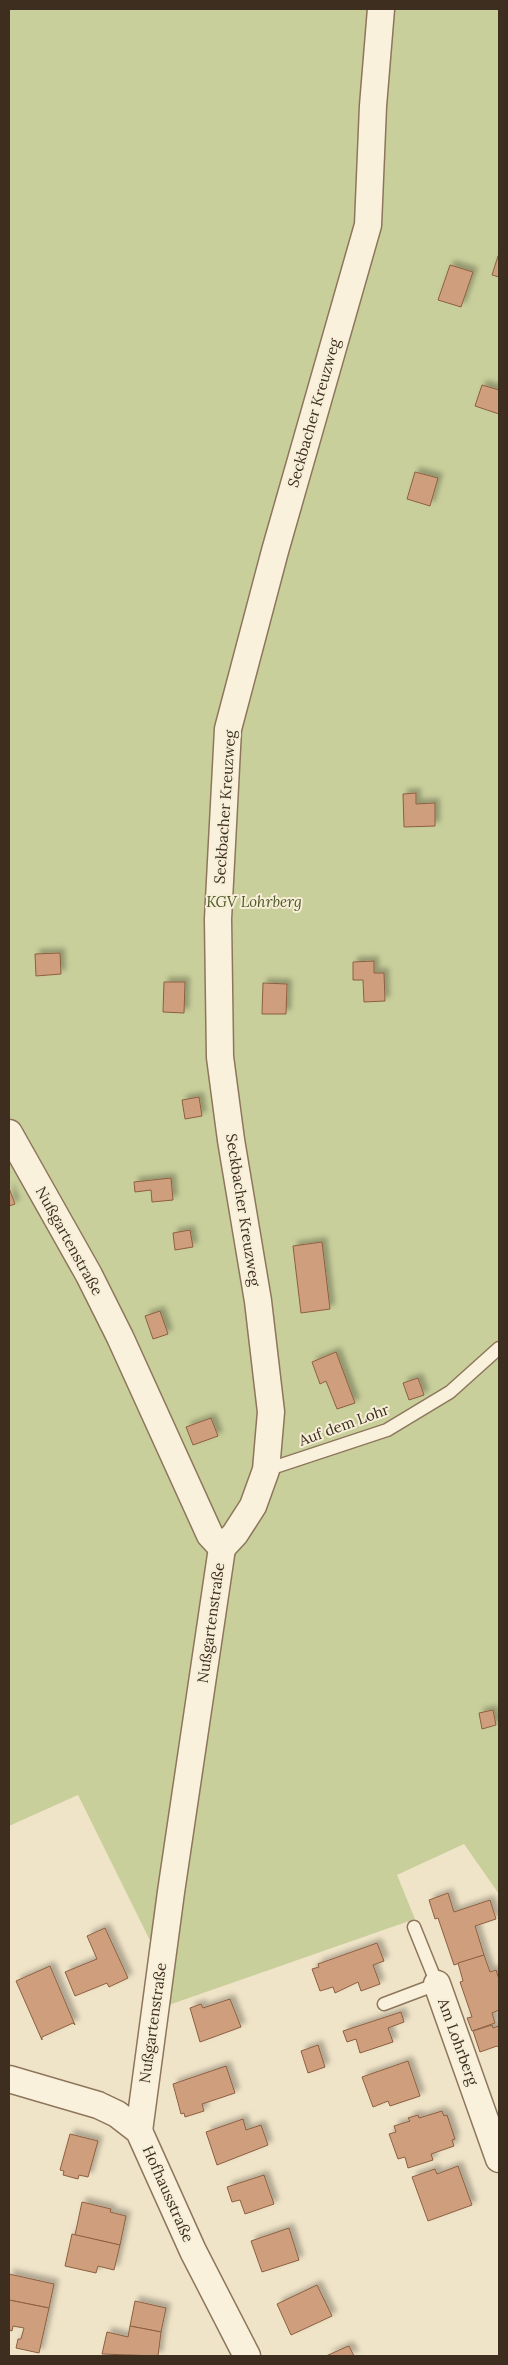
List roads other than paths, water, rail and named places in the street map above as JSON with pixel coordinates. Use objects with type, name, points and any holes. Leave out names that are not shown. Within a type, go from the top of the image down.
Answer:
[{"type":"street","name":"Seckbacher Kreuzweg","points":[[222,1548],[236,1534],[253,1506],[266,1470],[271,1412],[258,1301],[231,1140],[220,1057],[218,919],[228,729],[275,551],[368,225],[373,106],[381,9]]},
{"type":"street","name":"Nußgartenstraße","points":[[9,1133],[89,1275],[120,1337],[210,1535],[222,1548],[139,2131]]},
{"type":"street","name":"Am Lohrberg","points":[[438,1984],[499,2159]]},
{"type":"street","name":"Hofhausstraße","points":[[9,2079],[98,2106],[117,2114],[139,2131],[194,2251],[247,2356]]},
{"type":"lane","name":"Auf dem Lohr","points":[[266,1470],[387,1430],[450,1392],[499,1348]]},
{"type":"lane","name":"Am Lohrberg","points":[[414,1927],[438,1984]]},
{"type":"lane","points":[[384,2004],[438,1984]]},
{"type":"park label","name":"KGV Lohrberg","points":[[254,902]]}]
